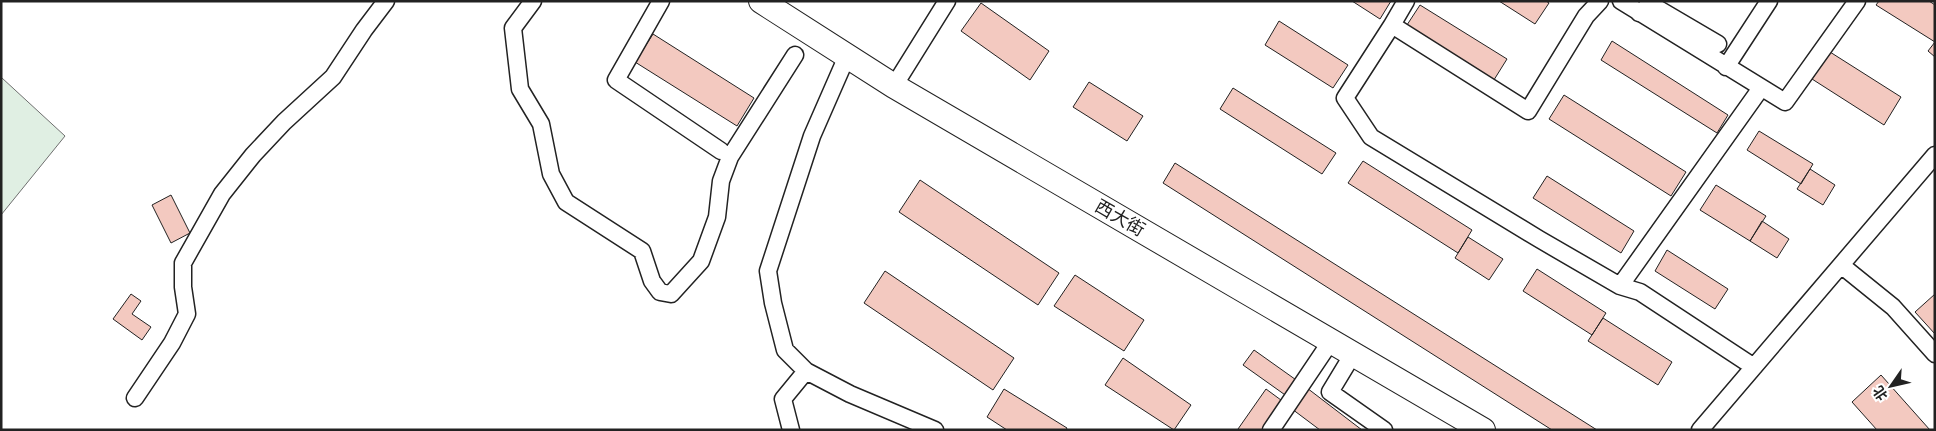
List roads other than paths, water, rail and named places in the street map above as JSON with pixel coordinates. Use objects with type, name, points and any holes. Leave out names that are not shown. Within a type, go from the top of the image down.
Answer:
[{"type":"highway","name":"西大街","points":[[761,1],[894,86],[1483,430]]},
{"type":"street","points":[[135,398],[172,343],[187,314],[182,287],[183,263],[222,194],[253,155],[284,122],[332,77],[386,1]]},
{"type":"street","points":[[533,1],[513,28],[520,89],[540,124],[551,174],[566,202],[642,251],[652,281],[660,292],[671,294],[701,261],[716,217],[721,181],[730,157],[795,55]]},
{"type":"street","points":[[661,1],[616,80],[721,151]]},
{"type":"street","points":[[894,86],[947,1]]},
{"type":"street","points":[[1406,1],[1345,98],[1371,137],[1538,239],[1620,286],[1640,292],[1754,367]]},
{"type":"street","points":[[1392,25],[1528,111],[1586,16],[1600,1]]},
{"type":"street","points":[[1621,1],[1784,102],[1857,1]]},
{"type":"street","points":[[1726,67],[1769,1]]},
{"type":"street","points":[[1640,13],[1647,7],[1655,7],[1718,44]]},
{"type":"street","points":[[847,56],[812,136],[768,271],[773,303],[785,350],[806,371],[850,394],[936,430]]},
{"type":"street","points":[[1620,286],[1762,88]]},
{"type":"street","points":[[1700,430],[1935,155]]},
{"type":"street","points":[[1841,265],[1893,307],[1935,354]]},
{"type":"street","points":[[1271,430],[1331,341]]},
{"type":"street","points":[[1354,354],[1330,392],[1384,430]]},
{"type":"street","points":[[791,430],[783,399],[806,371]]}]
